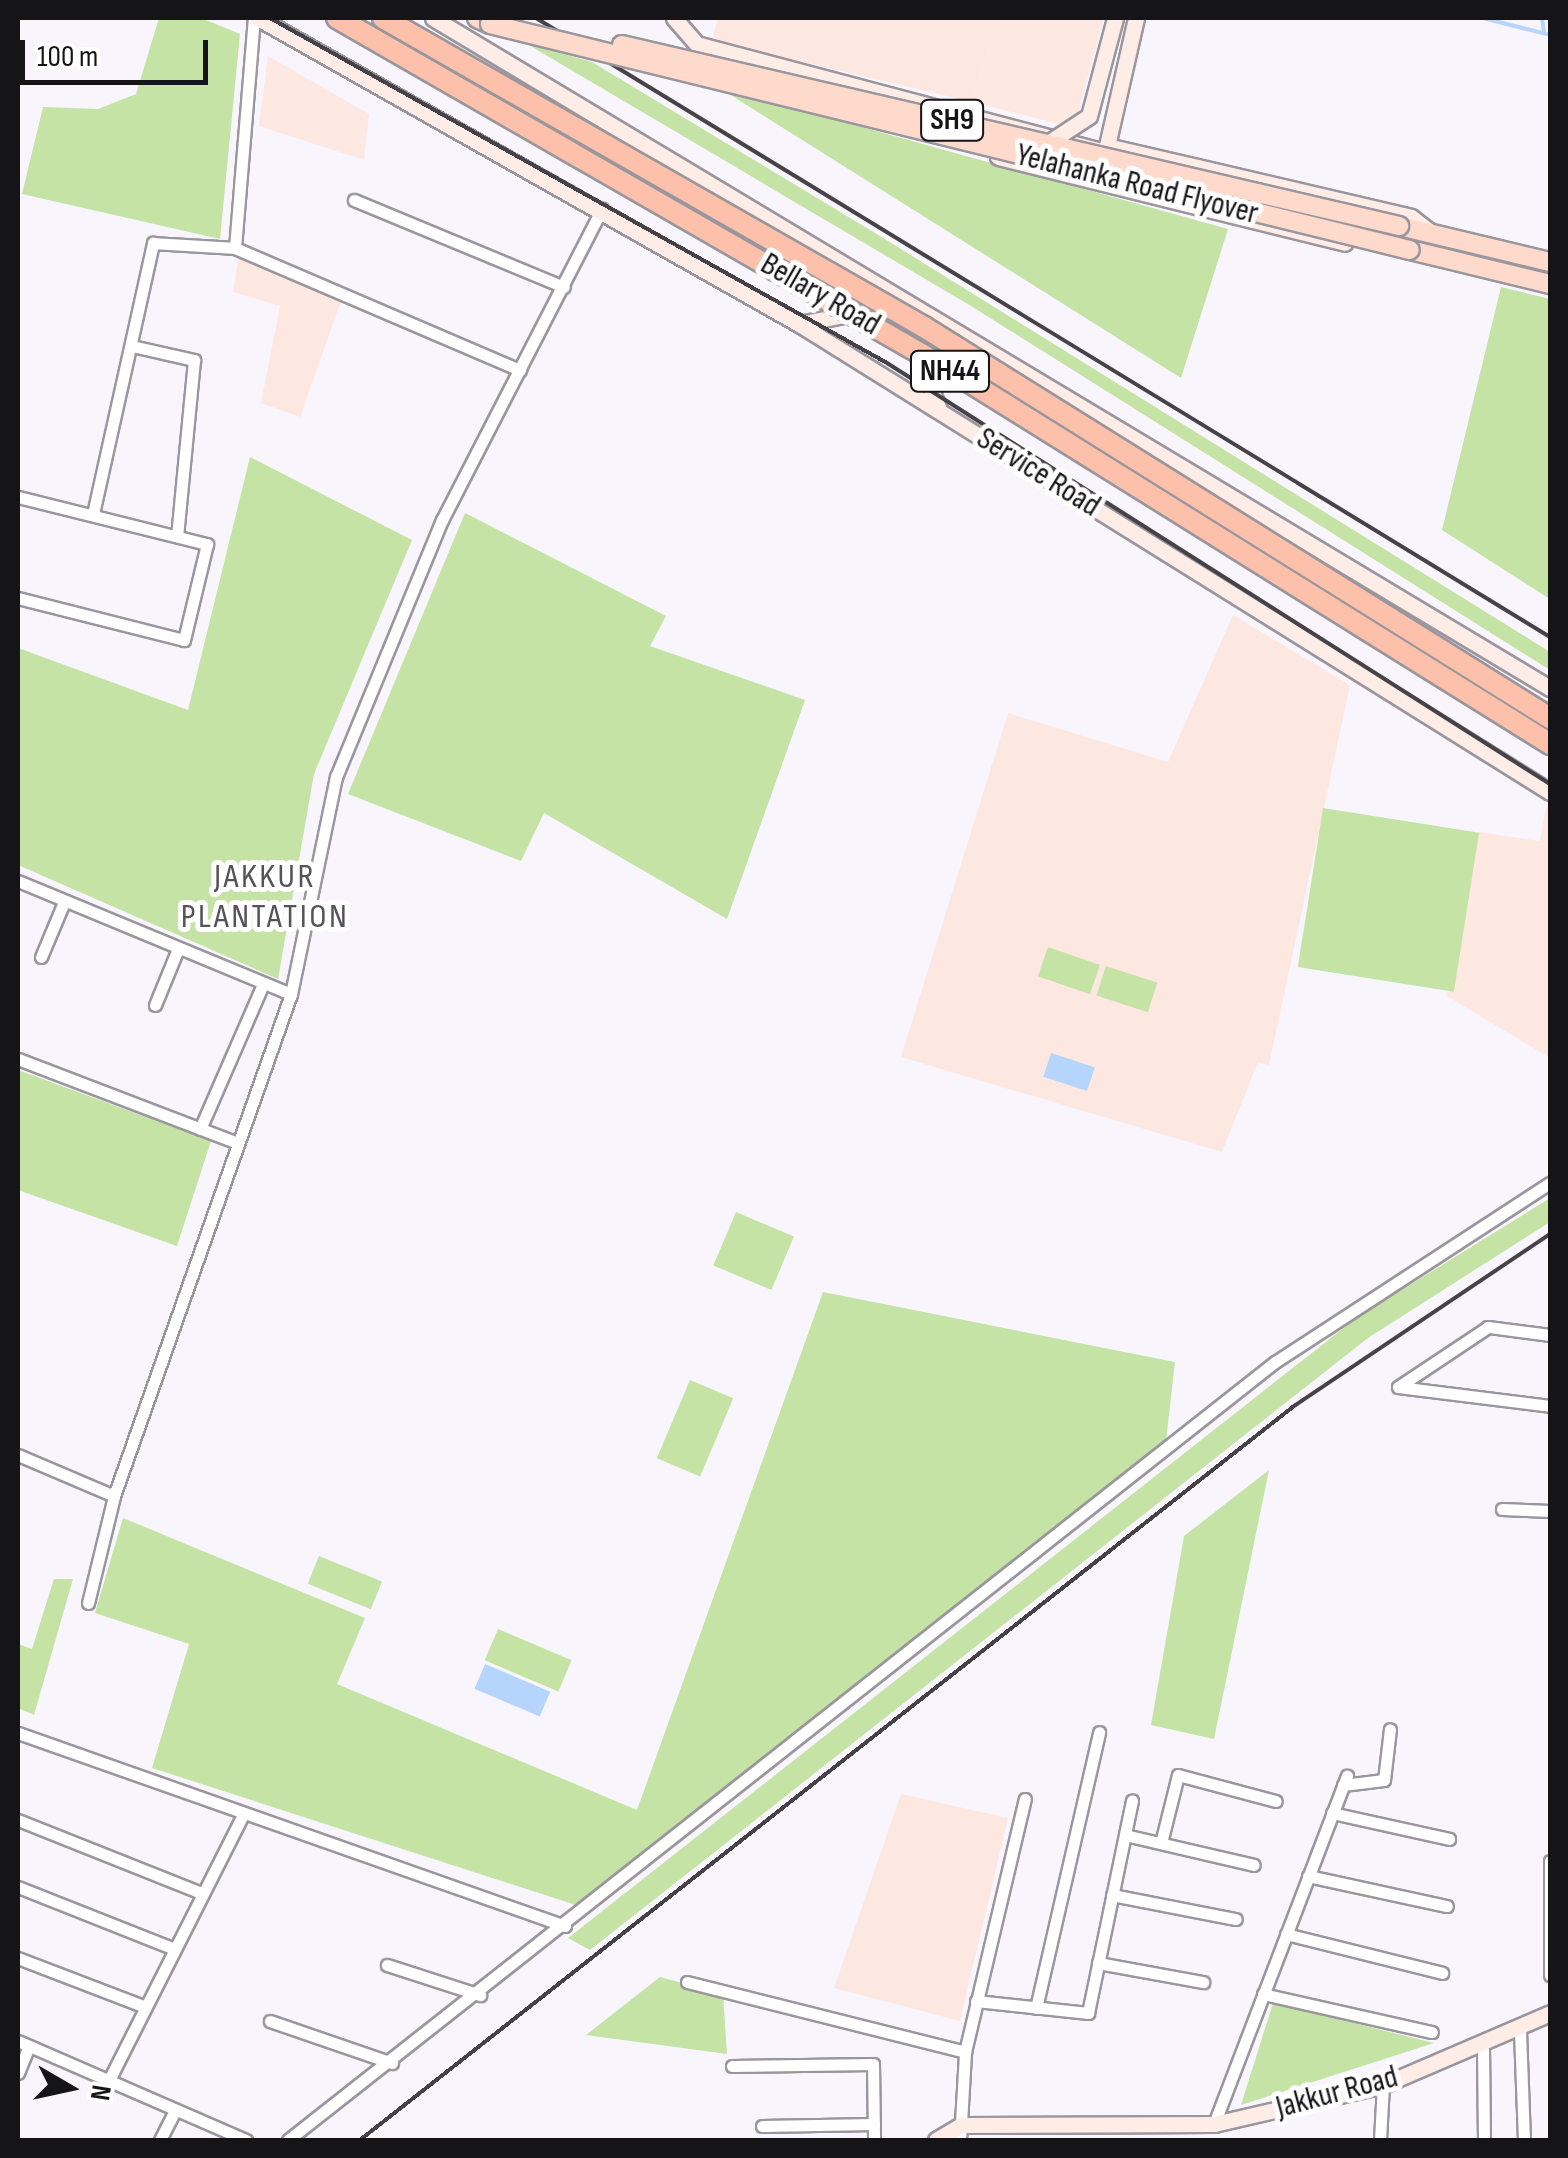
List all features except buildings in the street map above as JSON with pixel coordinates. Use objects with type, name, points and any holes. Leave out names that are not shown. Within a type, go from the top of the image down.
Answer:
[{"type":"highway","name":"Bellary Road","points":[[337,18],[963,378],[1550,744]]},
{"type":"highway","name":"Bellary Road","points":[[382,18],[924,327],[1550,718]]},
{"type":"main road","name":"Service Road","points":[[256,18],[602,209],[800,324],[1550,792]]},
{"type":"main road","points":[[432,18],[966,330],[1550,688]]},
{"type":"main road","points":[[674,18],[700,46],[759,95],[1097,184],[1428,262],[1451,260]]},
{"type":"main road","points":[[1048,143],[1089,116],[1115,18]]},
{"type":"main road","points":[[1097,184],[1136,18]]},
{"type":"main road","name":"Yelahanka Road Flyover","points":[[490,20],[1048,143],[1433,234]]},
{"type":"main road","name":"Yelahanka Road Flyover","points":[[490,20],[1451,260]]},
{"type":"main road","points":[[700,46],[1410,218],[1433,234]]},
{"type":"main road","name":"SH9","points":[[1433,234],[1550,262]]},
{"type":"main road","points":[[800,324],[858,304],[856,278],[838,256]]},
{"type":"main road","name":"SH9","points":[[1451,260],[1550,284]]},
{"type":"main road","points":[[939,410],[912,336],[926,320],[966,330]]},
{"type":"main road","name":"Jakkur Road","points":[[961,2133],[1214,2124],[1384,2085],[1520,2031],[1550,2013]]},
{"type":"main road","points":[[936,2140],[961,2133]]},
{"type":"street","points":[[234,248],[256,18]]},
{"type":"street","points":[[354,200],[564,286]]},
{"type":"street","points":[[88,1604],[114,1496],[235,1142],[291,994],[336,777],[442,520],[602,209]]},
{"type":"street","points":[[93,514],[153,242],[234,248],[520,370]]},
{"type":"street","points":[[132,346],[188,358],[196,368],[176,536]]},
{"type":"street","points":[[18,497],[207,544],[184,640],[18,598]]},
{"type":"street","points":[[18,881],[176,951],[291,994]]},
{"type":"street","points":[[40,957],[64,902]]},
{"type":"street","points":[[155,1005],[176,951]]},
{"type":"street","points":[[200,1129],[263,984]]},
{"type":"street","points":[[18,1059],[235,1142]]},
{"type":"street","points":[[288,2140],[480,1995],[1275,1362],[1550,1183]]},
{"type":"street","points":[[1550,1335],[1488,1326],[1398,1386],[1550,1406]]},
{"type":"street","points":[[18,1454],[114,1496]]},
{"type":"street","points":[[1502,1509],[1550,1510]]},
{"type":"street","points":[[1214,2124],[1345,1780],[1384,1780],[1390,1728]]},
{"type":"street","points":[[1036,2008],[1100,1732]]},
{"type":"street","points":[[18,1733],[564,1926]]},
{"type":"street","points":[[1161,1843],[1178,1775],[1276,1801]]},
{"type":"street","points":[[961,2133],[964,2052],[1025,1799]]},
{"type":"street","points":[[976,2001],[1088,2014],[1132,1801]]},
{"type":"street","points":[[1332,1814],[1449,1839]]},
{"type":"street","points":[[108,2082],[172,1948],[243,1815]]},
{"type":"street","points":[[18,1820],[201,1893]]},
{"type":"street","points":[[1125,1835],[1254,1864]]},
{"type":"street","points":[[1550,1861],[1550,1974]]},
{"type":"street","points":[[1308,1876],[1447,1906]]},
{"type":"street","points":[[18,1887],[172,1948]]},
{"type":"street","points":[[1112,1895],[1236,1918]]},
{"type":"street","points":[[1286,1934],[1442,1973]]},
{"type":"street","points":[[18,1958],[143,2006]]},
{"type":"street","points":[[1098,1963],[1203,1982]]},
{"type":"street","points":[[387,1965],[480,1995]]},
{"type":"street","points":[[687,1982],[964,2052]]},
{"type":"street","points":[[1263,1994],[1432,2032]]},
{"type":"street","points":[[270,2021],[392,2063]]},
{"type":"street","points":[[1520,2031],[1524,2140]]},
{"type":"street","points":[[18,2073],[23,2043],[246,2140]]},
{"type":"street","points":[[1484,2046],[1484,2140]]},
{"type":"street","points":[[732,2066],[873,2064],[874,2140]]},
{"type":"street","points":[[1380,2140],[1384,2085]]},
{"type":"street","points":[[160,2140],[175,2111]]},
{"type":"street","points":[[762,2126],[874,2124]]},
{"type":"shaded area","points":[[718,18],[997,18],[972,102],[723,43],[713,37]]},
{"type":"shaded area","points":[[997,18],[1104,18],[1074,128],[972,102]]},
{"type":"shaded area","points":[[268,56],[369,114],[364,160],[259,126]]},
{"type":"shaded area","points":[[239,255],[342,298],[300,417],[261,403],[280,306],[233,292]]},
{"type":"shaded area","points":[[1233,615],[1350,685],[1269,1065],[1258,1062],[1222,1152],[901,1057],[1008,713],[1168,762]]},
{"type":"shaded area","points":[[1546,807],[1550,809],[1550,1058],[1447,996],[1479,832],[1540,841]]},
{"type":"shaded area","points":[[901,1794],[1008,1818],[960,2021],[834,1988]]},
{"type":"green space","points":[[159,18],[201,18],[240,34],[220,239],[22,194],[43,107],[98,109],[136,94]]},
{"type":"green space","points":[[527,44],[592,62],[880,236],[1550,652],[1550,670],[971,306]]},
{"type":"green space","points":[[718,87],[1228,229],[1181,378]]},
{"type":"green space","points":[[1501,287],[1550,299],[1550,599],[1442,530]]},
{"type":"green space","points":[[250,457],[412,540],[314,774],[278,979],[18,865],[18,648],[188,710]]},
{"type":"green space","points":[[465,513],[666,616],[650,646],[805,700],[727,919],[544,813],[521,861],[348,794]]},
{"type":"green space","points":[[1323,808],[1479,833],[1454,992],[1298,967]]},
{"type":"green space","points":[[1048,947],[1100,965],[1090,994],[1038,976]]},
{"type":"green space","points":[[1106,966],[1157,983],[1148,1012],[1096,995]]},
{"type":"green space","points":[[18,1070],[211,1141],[177,1246],[18,1190]]},
{"type":"green space","points":[[1550,1198],[1550,1222],[1368,1338],[590,1950],[568,1938],[1355,1319]]},
{"type":"green space","points":[[736,1212],[794,1237],[771,1290],[713,1265]]},
{"type":"green space","points":[[823,1292],[1175,1362],[1166,1441],[579,1906],[152,1768],[189,1644],[95,1613],[123,1518],[365,1618],[337,1684],[637,1810]]},
{"type":"green space","points":[[690,1380],[733,1398],[700,1477],[657,1458]]},
{"type":"green space","points":[[1269,1470],[1214,1739],[1151,1725],[1184,1536]]},
{"type":"green space","points":[[319,1556],[382,1581],[371,1609],[308,1584]]},
{"type":"green space","points":[[54,1579],[73,1579],[34,1715],[18,1708],[18,1644],[32,1649]]},
{"type":"green space","points":[[498,1629],[572,1660],[558,1692],[485,1660]]},
{"type":"green space","points":[[660,1977],[723,1994],[727,2054],[586,2035]]},
{"type":"green space","points":[[1273,2003],[1434,2043],[1241,2105]]},
{"type":"water","points":[[1051,1053],[1095,1067],[1087,1091],[1043,1077]]},
{"type":"water","points":[[485,1664],[550,1692],[540,1717],[474,1689]]},
{"type":"waterway","points":[[1483,18],[1550,35]]},
{"type":"waterway","points":[[1542,18],[1544,32]]},
{"type":"railway","points":[[270,18],[887,363],[1550,784]]},
{"type":"railway","points":[[536,18],[1550,637]]},
{"type":"railway","points":[[360,2140],[1294,1406],[1550,1234]]},
{"type":"district","name":"JAKKUR PLANTATION","points":[[265,897]]}]
